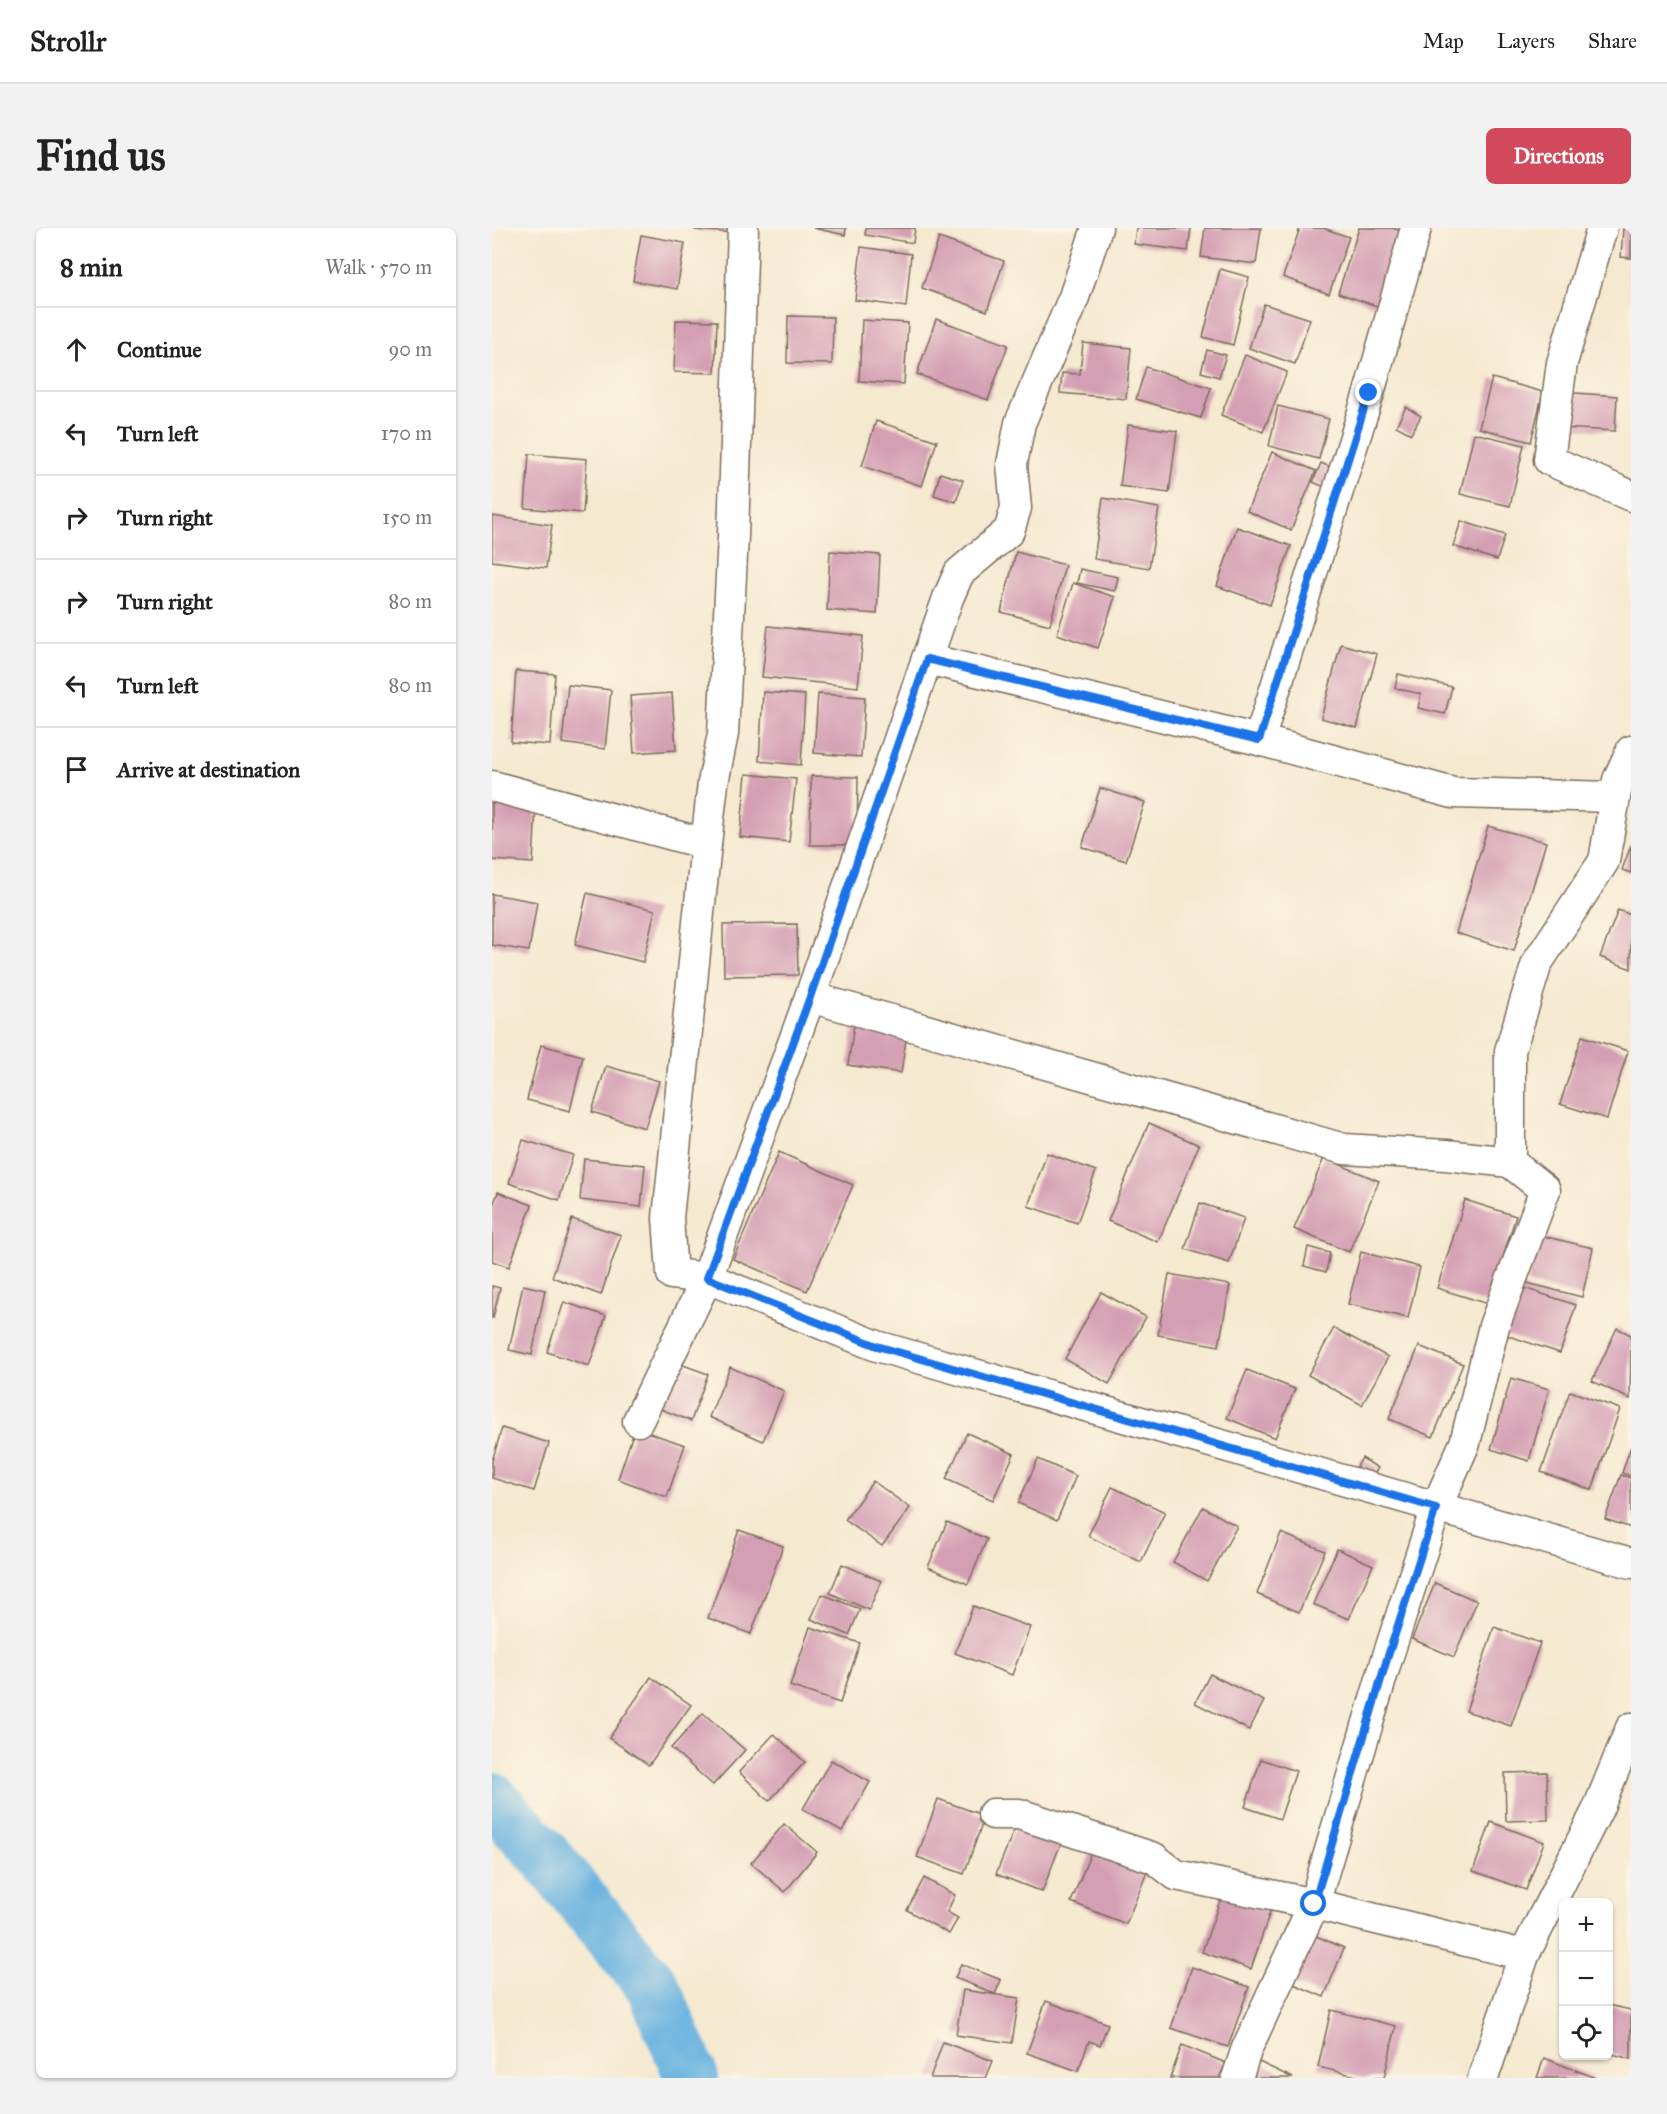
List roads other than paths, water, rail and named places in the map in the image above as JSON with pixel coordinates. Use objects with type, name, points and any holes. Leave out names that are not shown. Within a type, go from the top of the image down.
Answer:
[{"type":"street","points":[[743,228],[733,536],[723,735],[713,783],[706,844],[668,1218],[672,1274],[707,1278],[877,1346],[1631,1563]]},
{"type":"street","points":[[638,1421],[707,1278],[810,997],[959,573],[1009,531],[1016,508],[1012,464],[1020,423],[1074,297],[1097,228]]},
{"type":"street","points":[[1259,740],[1366,404],[1416,228]]},
{"type":"street","points":[[1602,228],[1562,363],[1549,460],[1631,496]]},
{"type":"street","points":[[927,659],[1259,740],[1453,793],[1615,797]]},
{"type":"street","points":[[1510,1162],[1510,1052],[1537,963],[1604,861],[1618,780],[1631,751]]},
{"type":"street","points":[[492,786],[706,844]]},
{"type":"street","points":[[810,997],[1344,1149],[1446,1155],[1510,1162],[1545,1190],[1494,1326],[1465,1443],[1436,1508],[1387,1659],[1314,1904],[1247,2048],[1237,2078]]},
{"type":"street","points":[[1483,2078],[1524,1954],[1598,1809],[1631,1728]]},
{"type":"street","points":[[993,1814],[1019,1814],[1154,1858],[1176,1875],[1314,1904],[1524,1954]]},
{"type":"waterway","points":[[492,1799],[544,1855],[652,1985],[692,2078]]}]
